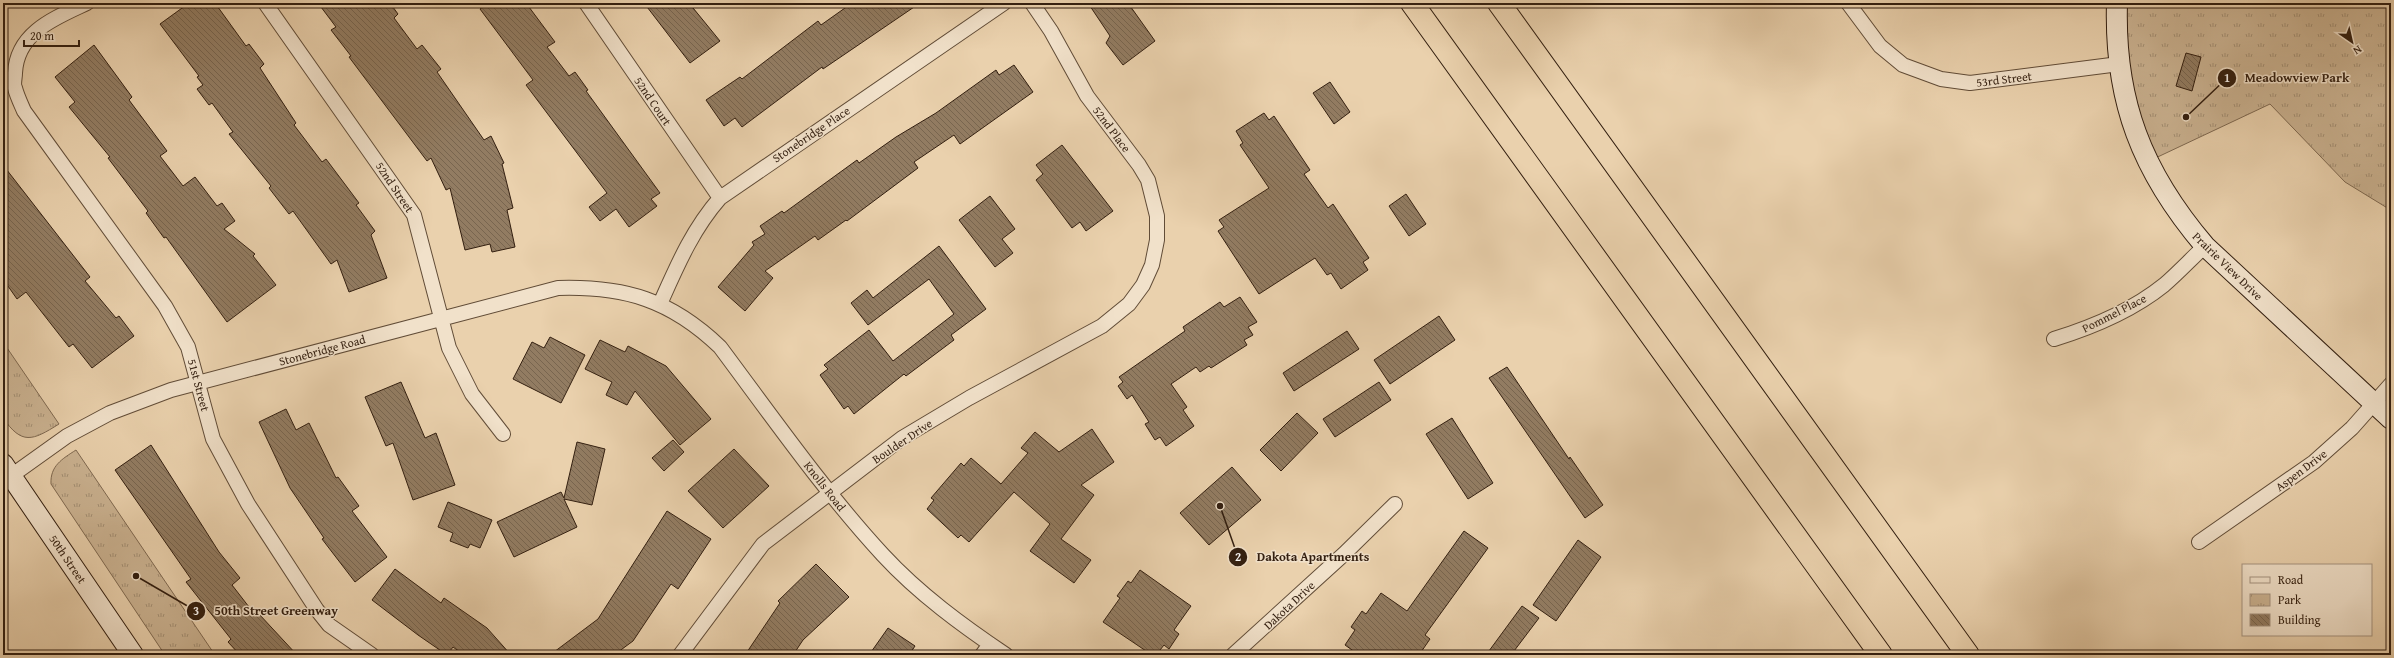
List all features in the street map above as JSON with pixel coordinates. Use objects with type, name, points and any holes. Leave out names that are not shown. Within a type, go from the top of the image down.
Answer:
[{"type":"highway","points":[[1412,3],[1881,655]]},
{"type":"highway","points":[[1499,3],[1968,655]]},
{"type":"street","name":"51st Street","points":[[88,3],[53,19],[37,29],[27,38],[16,61],[14,87],[24,111],[165,306],[188,347],[214,439],[248,504],[317,610],[329,625],[372,655]]},
{"type":"street","name":"52nd Street","points":[[265,3],[414,215],[449,348],[472,394],[503,434]]},
{"type":"street","name":"52nd Court","points":[[586,3],[720,198]]},
{"type":"street","name":"Stonebridge Place","points":[[660,304],[686,246],[704,217],[720,198],[1004,3]]},
{"type":"street","name":"52nd Place","points":[[1032,3],[1051,31],[1087,96],[1139,165],[1148,180],[1157,216],[1157,240],[1152,265]]},
{"type":"street","name":"53rd Street","points":[[1848,3],[1880,46],[1903,65],[1941,79],[1970,84],[2119,64]]},
{"type":"street","name":"Prairie View Drive","points":[[2117,3],[2119,64],[2127,104],[2147,162],[2163,192],[2183,220],[2205,246],[2391,418]]},
{"type":"street","name":"Pommel Place","points":[[2054,339],[2084,330],[2139,302],[2165,284],[2205,246]]},
{"type":"street","name":"Boulder Drive","points":[[680,655],[763,544],[902,438],[969,398],[1102,326],[1129,304],[1143,285],[1152,265]]},
{"type":"street","name":"Stonebridge Road","points":[[6,474],[66,436],[110,413],[171,390],[558,288],[598,288],[616,290],[660,304]]},
{"type":"street","name":"Knolls Road","points":[[660,304],[701,329],[720,347],[830,493],[884,556],[918,589],[986,649],[1006,655]]},
{"type":"street","name":"Aspen Drive","points":[[2199,542],[2314,462],[2352,428],[2391,384]]},
{"type":"street","name":"50th Street","points":[[6,474],[133,655]]},
{"type":"street","name":"Dakota Drive","points":[[1233,655],[1344,554],[1395,504]]},
{"type":"green space","points":[[2117,3],[2391,3],[2391,208],[2389,209],[2345,182],[2270,104],[2147,162]]},
{"type":"green space","points":[[3,342],[59,424],[34,437],[28,438],[16,433],[3,418]]},
{"type":"green space","points":[[76,450],[215,655],[165,655],[51,484],[51,478],[55,468],[62,460]]},
{"type":"building","points":[[189,3],[215,3],[246,46],[249,44],[264,64],[260,68],[296,123],[294,125],[322,162],[326,159],[359,203],[356,205],[375,231],[371,235],[387,278],[349,292],[337,260],[331,264],[293,211],[289,214],[269,188],[271,186],[229,134],[233,132],[212,103],[209,105],[197,89],[203,85],[197,77],[199,76],[160,24]]},
{"type":"building","points":[[318,3],[390,3],[398,14],[394,18],[417,49],[422,45],[441,69],[437,72],[484,140],[491,136],[504,163],[502,164],[513,208],[507,210],[515,247],[492,252],[490,244],[465,250],[450,188],[446,190],[431,158],[427,161],[349,57],[351,56],[331,30],[336,27]]},
{"type":"building","points":[[488,3],[526,3],[555,42],[547,47],[569,76],[575,72],[588,90],[586,91],[660,193],[651,199],[657,206],[629,227],[616,209],[600,221],[589,207],[607,193],[526,85],[533,80],[480,9]]},
{"type":"building","points":[[644,3],[689,3],[720,41],[690,63]]},
{"type":"building","points":[[852,3],[920,3],[823,69],[822,67],[742,127],[735,118],[724,126],[706,100],[740,77],[742,79],[818,21],[821,25]]},
{"type":"building","points":[[1088,3],[1128,3],[1155,41],[1123,65],[1106,43],[1110,36]]},
{"type":"building","points":[[94,45],[132,97],[129,100],[167,151],[160,156],[183,186],[195,177],[217,206],[222,203],[235,221],[224,229],[255,254],[253,256],[276,285],[227,322],[166,237],[164,238],[146,213],[148,211],[108,158],[110,157],[69,107],[75,102],[55,77]]},
{"type":"building","points":[[2186,53],[2201,57],[2192,91],[2176,86]]},
{"type":"building","points":[[1014,65],[1033,92],[960,144],[954,135],[914,162],[918,168],[847,221],[846,220],[818,240],[815,236],[765,271],[773,278],[745,311],[718,287],[754,245],[752,242],[765,234],[760,226],[782,211],[784,213],[857,160],[859,163],[896,137],[936,113],[996,70],[999,75]]},
{"type":"building","points":[[1330,82],[1350,112],[1334,124],[1313,93]]},
{"type":"building","points":[[1264,113],[1269,120],[1274,116],[1310,170],[1304,174],[1328,208],[1333,204],[1369,258],[1363,262],[1368,270],[1341,289],[1331,273],[1327,275],[1315,258],[1259,294],[1218,231],[1224,227],[1219,220],[1269,188],[1240,145],[1243,143],[1236,131]]},
{"type":"building","points":[[1062,145],[1113,211],[1086,231],[1080,222],[1072,228],[1036,180],[1043,174],[1036,165]]},
{"type":"building","points":[[3,165],[90,277],[85,281],[116,318],[119,316],[134,336],[92,368],[73,344],[69,347],[26,292],[17,299],[3,279]]},
{"type":"building","points":[[1406,194],[1426,224],[1409,236],[1389,206]]},
{"type":"building","points":[[990,196],[1015,229],[1002,239],[1013,253],[995,267],[959,220]]},
{"type":"building","points":[[939,246],[986,309],[951,335],[954,340],[906,376],[904,374],[854,414],[848,406],[844,409],[820,375],[828,369],[824,365],[869,330],[893,361],[954,314],[929,279],[868,325],[851,303],[867,290],[873,298]]},
{"type":"building","points":[[1240,297],[1257,322],[1248,327],[1253,335],[1244,340],[1247,345],[1211,368],[1209,366],[1200,372],[1196,367],[1171,384],[1187,407],[1183,410],[1194,426],[1166,446],[1160,437],[1155,440],[1145,424],[1149,422],[1132,395],[1127,399],[1118,386],[1123,382],[1119,377],[1185,331],[1183,327],[1220,302],[1224,307]]},
{"type":"building","points":[[1439,316],[1455,340],[1390,384],[1374,360]]},
{"type":"building","points":[[1347,331],[1359,349],[1294,391],[1283,373]]},
{"type":"building","points":[[550,337],[585,355],[561,403],[513,379],[532,342],[544,348]]},
{"type":"building","points":[[600,340],[625,352],[628,346],[666,366],[711,419],[680,445],[635,391],[627,405],[606,395],[612,382],[585,369]]},
{"type":"building","points":[[1507,367],[1569,459],[1570,457],[1603,505],[1585,518],[1489,378]]},
{"type":"building","points":[[401,382],[425,438],[436,433],[455,485],[413,500],[393,443],[386,446],[365,397]]},
{"type":"building","points":[[1379,382],[1391,400],[1335,437],[1323,419]]},
{"type":"building","points":[[286,409],[296,430],[309,423],[336,478],[338,477],[359,506],[352,511],[387,557],[355,582],[322,539],[324,538],[290,488],[259,422]]},
{"type":"building","points":[[1297,413],[1318,433],[1281,471],[1260,450]]},
{"type":"building","points":[[1452,418],[1493,483],[1468,499],[1426,434]]},
{"type":"building","points":[[1092,429],[1114,462],[1081,485],[1094,495],[1061,539],[1091,560],[1074,583],[1030,551],[1050,524],[1014,492],[969,542],[961,535],[958,538],[927,509],[934,500],[931,498],[961,463],[964,466],[971,458],[1001,484],[1028,453],[1021,448],[1035,432],[1059,452]]},
{"type":"building","points":[[673,440],[684,452],[664,471],[652,458]]},
{"type":"building","points":[[577,442],[605,449],[592,505],[564,499],[577,527],[514,557],[497,522],[561,492],[564,498]]},
{"type":"building","points":[[151,445],[219,552],[240,578],[232,585],[256,616],[259,614],[297,655],[240,655],[228,642],[231,639],[186,582],[191,579],[115,470]]},
{"type":"building","points":[[734,449],[769,486],[723,528],[688,491]]},
{"type":"building","points":[[1232,467],[1261,500],[1209,545],[1180,513]]},
{"type":"building","points":[[448,502],[492,520],[480,548],[470,544],[468,548],[450,541],[453,533],[438,527]]},
{"type":"building","points":[[667,511],[711,539],[678,589],[671,584],[633,641],[614,655],[550,655],[598,619]]},
{"type":"building","points":[[1464,531],[1488,548],[1425,635],[1430,639],[1419,655],[1359,655],[1345,645],[1355,630],[1351,627],[1362,611],[1366,614],[1381,593],[1407,611]]},
{"type":"building","points":[[1578,540],[1601,557],[1556,621],[1533,605]]},
{"type":"building","points":[[816,564],[849,597],[803,640],[793,655],[745,655],[780,603],[778,601]]},
{"type":"building","points":[[395,569],[441,603],[444,598],[487,628],[511,655],[464,655],[453,647],[447,655],[418,635],[372,600]]},
{"type":"building","points":[[1140,570],[1191,606],[1174,630],[1179,634],[1169,649],[1164,645],[1156,655],[1152,655],[1103,622],[1120,598],[1117,596],[1128,581],[1131,583]]},
{"type":"building","points":[[1522,606],[1539,618],[1511,655],[1486,655]]},
{"type":"building","points":[[888,628],[915,646],[909,655],[869,655]]},
{"type":"place","name":"Meadowview Park","points":[[2186,117]]},
{"type":"place","name":"Dakota Apartments","points":[[1220,506]]},
{"type":"place","name":"50th Street Greenway","points":[[136,576]]}]
